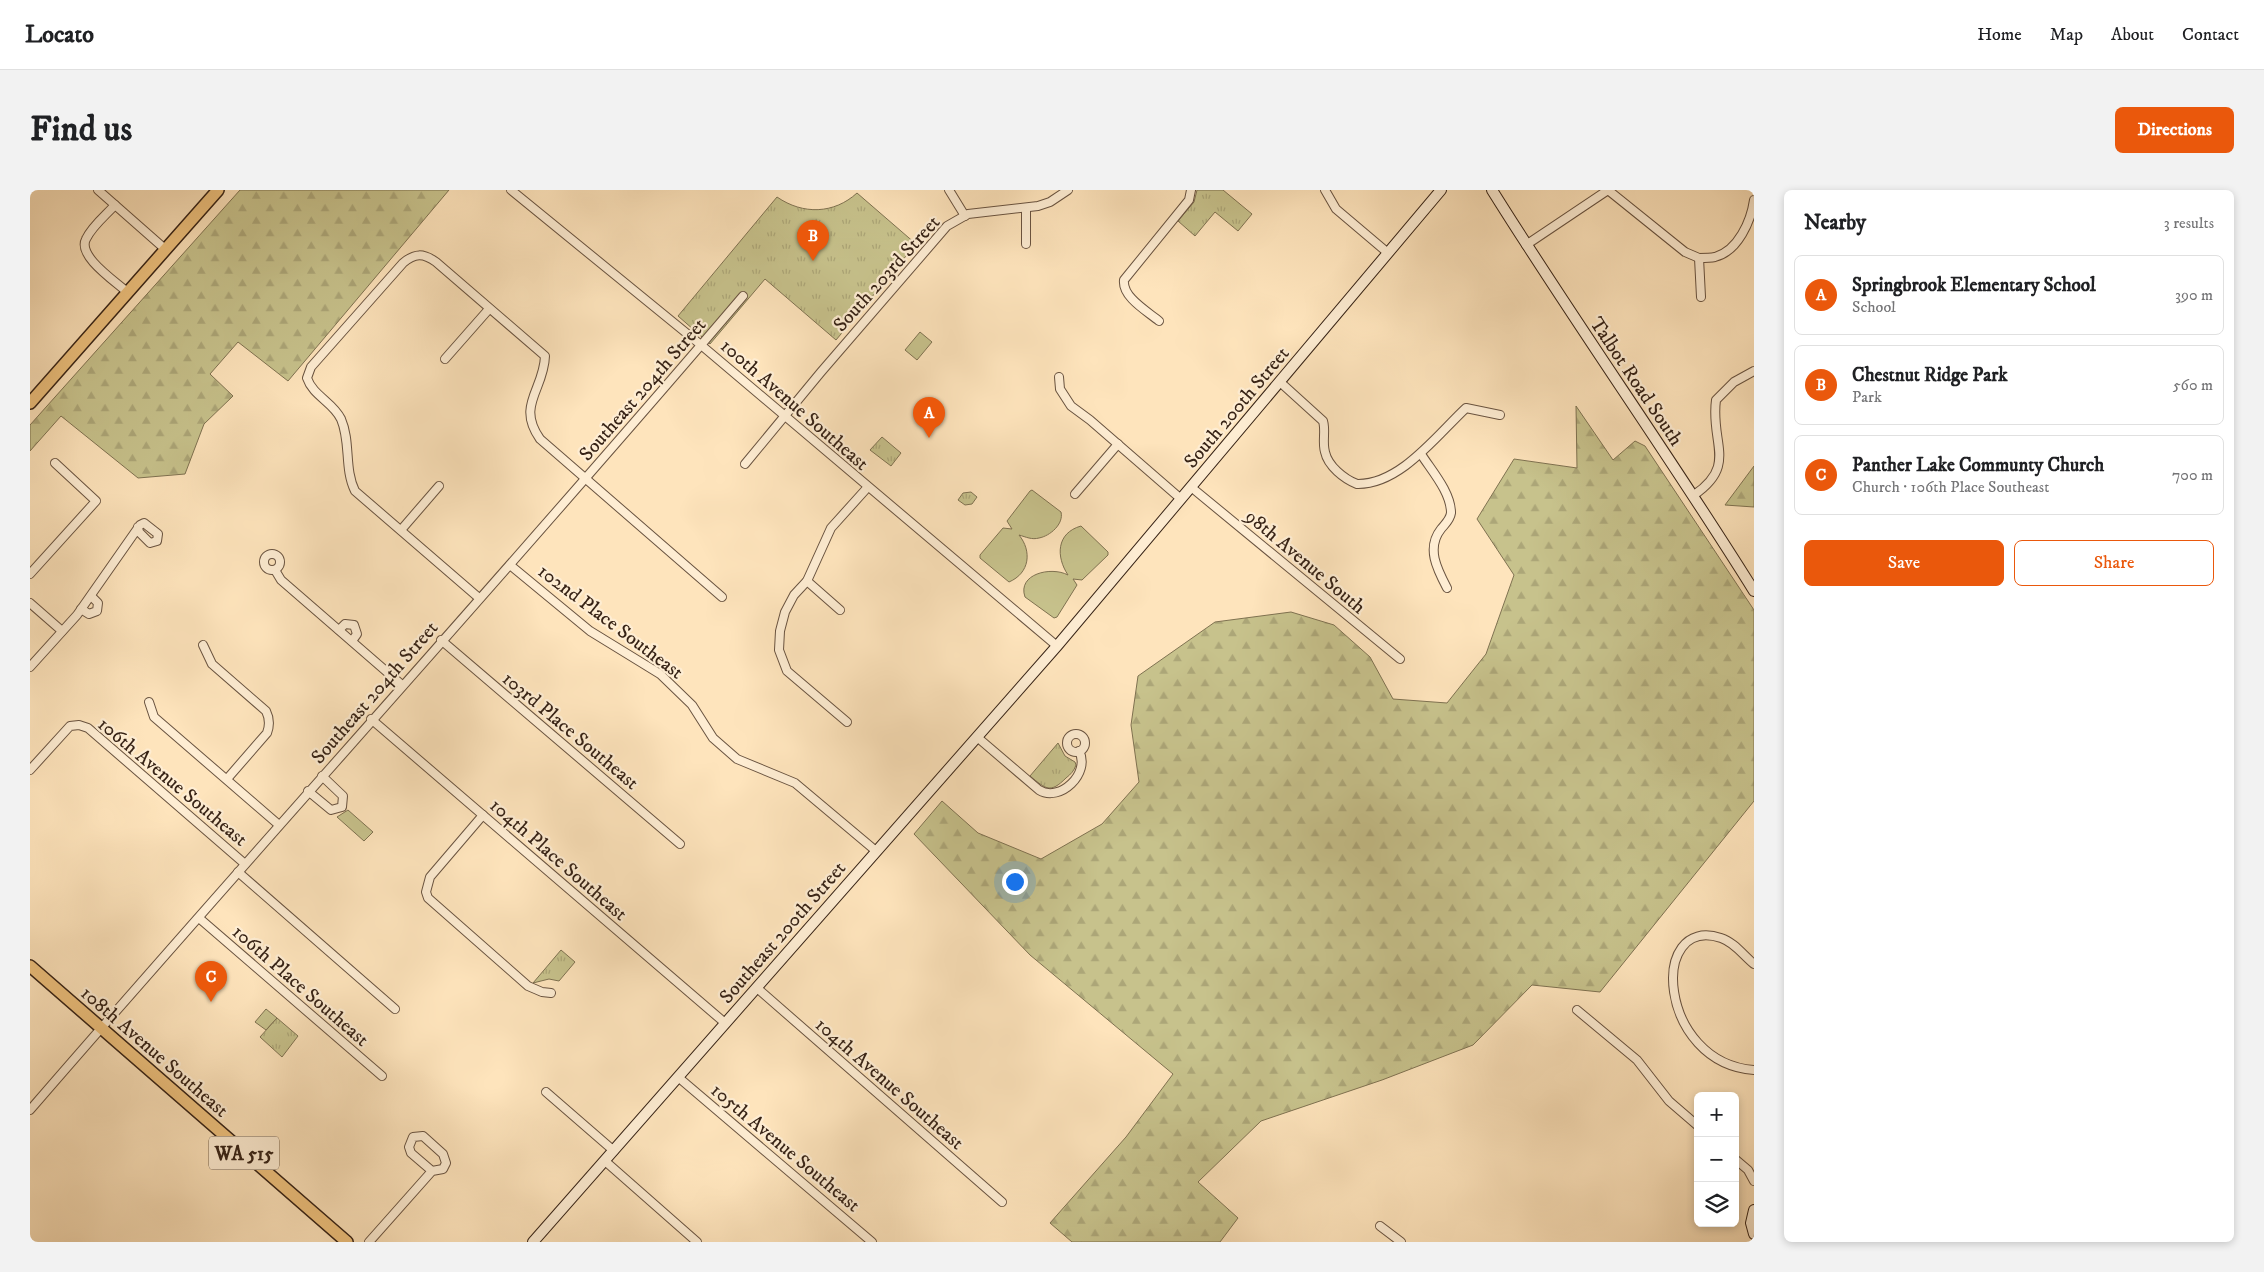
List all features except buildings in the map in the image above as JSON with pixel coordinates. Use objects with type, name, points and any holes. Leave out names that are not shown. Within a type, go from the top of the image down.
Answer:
[{"type":"main road","points":[[30,403],[218,190]]},
{"type":"main road","name":"108th Avenue Southeast","points":[[30,966],[347,1242]]},
{"type":"street","points":[[98,190],[165,249]]},
{"type":"street","name":"100th Avenue Southeast","points":[[511,190],[701,345],[1057,646]]},
{"type":"street","points":[[949,190],[957,200],[965,216]]},
{"type":"street","name":"South 203rd Street","points":[[745,464],[947,226],[965,216],[980,212],[1026,208],[1050,202],[1068,190]]},
{"type":"street","points":[[1159,320],[1127,293],[1123,286],[1126,276],[1189,200],[1191,190]]},
{"type":"street","points":[[1325,190],[1336,209],[1388,253]]},
{"type":"street","name":"South 200th Street","points":[[1057,646],[1441,190]]},
{"type":"street","name":"Talbot Road South","points":[[1492,190],[1597,355],[1694,495],[1754,592]]},
{"type":"street","points":[[1526,245],[1608,190],[1685,252],[1699,258],[1715,257],[1726,252],[1746,229],[1754,200]]},
{"type":"street","points":[[115,205],[87,238],[84,248],[90,258],[127,292]]},
{"type":"street","points":[[1026,208],[1026,244]]},
{"type":"street","points":[[479,598],[356,491],[349,475],[344,426],[340,416],[314,391],[307,378],[311,367],[403,263],[412,256],[420,254],[436,262],[545,356],[545,367],[530,404],[529,414],[533,429],[540,439],[722,597]]},
{"type":"street","points":[[1699,258],[1701,297]]},
{"type":"street","name":"Southeast 204th Street","points":[[30,1110],[371,719],[585,479],[743,296]]},
{"type":"street","points":[[445,358],[490,309]]},
{"type":"street","points":[[1694,495],[1714,479],[1720,464],[1715,425],[1716,400],[1734,382],[1754,371]]},
{"type":"street","points":[[1059,377],[1060,389],[1071,406],[1181,499]]},
{"type":"street","points":[[1280,382],[1323,420],[1324,452],[1328,461],[1351,482],[1366,484],[1376,482],[1421,454],[1466,408],[1500,415]]},
{"type":"street","points":[[1075,494],[1118,444]]},
{"type":"street","points":[[1421,454],[1450,504],[1451,514],[1435,539],[1434,553],[1436,566],[1446,588]]},
{"type":"street","points":[[30,574],[96,501],[55,463]]},
{"type":"street","points":[[400,530],[439,486]]},
{"type":"street","name":"98th Avenue South","points":[[1191,487],[1400,659]]},
{"type":"street","points":[[847,722],[787,671],[779,650],[780,631],[785,612],[794,595],[807,581],[832,528],[868,488]]},
{"type":"street","points":[[30,667],[81,609],[138,527]]},
{"type":"street","name":"102nd Place Southeast","points":[[510,564],[584,626],[671,684],[692,706],[712,738],[737,759],[795,783],[876,851]]},
{"type":"street","points":[[275,570],[281,580],[402,685]]},
{"type":"street","points":[[807,581],[840,610]]},
{"type":"street","points":[[81,609],[89,614],[97,611],[98,603],[91,596]]},
{"type":"street","points":[[30,603],[62,631]]},
{"type":"street","points":[[339,630],[345,624],[354,624],[357,634],[352,641]]},
{"type":"street","name":"103rd Place Southeast","points":[[441,640],[680,844]]},
{"type":"street","points":[[203,645],[212,664],[266,711],[270,722],[268,734],[227,779]]},
{"type":"street","name":"Southeast 200th Street","points":[[533,1242],[1057,646]]},
{"type":"street","points":[[149,702],[154,717],[279,825]]},
{"type":"street","name":"104th Place Southeast","points":[[371,719],[725,1023]]},
{"type":"street","name":"106th Avenue Southeast","points":[[30,770],[70,726],[79,725],[88,728],[245,864]]},
{"type":"street","points":[[977,737],[1038,790],[1047,795],[1063,791],[1079,774],[1082,762],[1079,751]]},
{"type":"street","points":[[308,791],[331,810],[342,807],[343,796],[322,776]]},
{"type":"street","points":[[483,816],[430,877],[426,892],[434,906],[528,986],[542,992],[551,993]]},
{"type":"street","name":"106th Avenue Southeast","points":[[238,872],[395,1009]]},
{"type":"street","name":"106th Place Southeast","points":[[198,918],[382,1076]]},
{"type":"street","points":[[1754,964],[1730,942],[1721,938],[1700,937],[1682,948],[1674,962],[1673,989],[1684,1024],[1704,1050],[1722,1062],[1741,1069],[1754,1070]]},
{"type":"street","name":"104th Avenue Southeast","points":[[756,988],[1002,1202]]},
{"type":"street","points":[[1577,1010],[1637,1060],[1669,1100],[1694,1122]]},
{"type":"street","name":"105th Avenue Southeast","points":[[678,1077],[872,1242]]},
{"type":"street","points":[[546,1092],[614,1151]]},
{"type":"street","points":[[369,1242],[432,1171],[443,1169],[446,1158],[423,1136],[412,1137],[409,1146],[411,1153],[432,1171]]},
{"type":"street","points":[[605,1161],[696,1241]]},
{"type":"street","points":[[1739,1162],[1748,1170],[1754,1180]]},
{"type":"street","points":[[1754,1210],[1751,1222],[1754,1234]]},
{"type":"street","points":[[1380,1226],[1401,1242]]},
{"type":"green space","points":[[240,190],[449,190],[288,381],[238,342],[210,374],[233,396],[204,424],[185,474],[138,478],[61,416],[30,451],[30,425]]},
{"type":"green space","points":[[1197,190],[1223,190],[1252,214],[1238,231],[1215,212],[1195,236],[1178,221],[1194,202]]},
{"type":"green space","points":[[857,193],[916,244],[836,340],[765,279],[710,344],[678,316],[777,197],[797,207],[818,210],[838,205]]},
{"type":"green space","points":[[920,332],[932,342],[917,360],[905,350]]},
{"type":"green space","points":[[1576,406],[1613,460],[1635,441],[1645,446],[1754,610],[1754,801],[1600,992],[1532,985],[1473,1045],[1382,1080],[1261,1121],[1198,1182],[1238,1218],[1220,1242],[1072,1242],[1050,1223],[1126,1137],[1173,1074],[1030,955],[914,834],[942,801],[978,833],[1041,859],[1102,824],[1139,782],[1131,725],[1138,676],[1215,622],[1291,612],[1334,625],[1370,657],[1393,699],[1447,703],[1486,654],[1514,575],[1477,519],[1514,459],[1577,468]]},
{"type":"green space","points":[[882,437],[901,453],[891,466],[870,450]]},
{"type":"green space","points":[[1754,466],[1754,507],[1725,505]]},
{"type":"green space","points":[[1032,490],[1061,512],[1060,521],[1052,532],[1043,537],[1034,539],[1019,535],[1026,548],[1027,561],[1021,573],[1009,582],[980,558],[980,555],[1003,528],[1012,529],[1007,521]]},
{"type":"green space","points":[[971,492],[977,497],[972,504],[965,505],[958,500],[963,493]]},
{"type":"green space","points":[[1081,526],[1108,552],[1108,555],[1082,580],[1073,579],[1077,585],[1057,617],[1054,618],[1025,597],[1024,589],[1026,583],[1037,574],[1053,571],[1068,575],[1061,561],[1061,546],[1067,534]]},
{"type":"green space","points":[[1058,743],[1065,756],[1075,762],[1076,765],[1061,783],[1052,788],[1044,787],[1030,776]]},
{"type":"green space","points":[[348,810],[373,832],[364,841],[337,817]]},
{"type":"green space","points":[[561,950],[575,962],[559,981],[549,979],[533,983]]},
{"type":"green space","points":[[266,1009],[277,1018],[266,1030],[255,1022]]},
{"type":"green space","points":[[277,1018],[298,1036],[282,1057],[260,1037]]},
{"type":"place","name":"Chestnut Ridge Park","points":[[813,261]]},
{"type":"place","name":"Springbrook Elementary School","points":[[929,438]]},
{"type":"place","name":"Panther Lake Communty Church","points":[[211,1002]]}]
